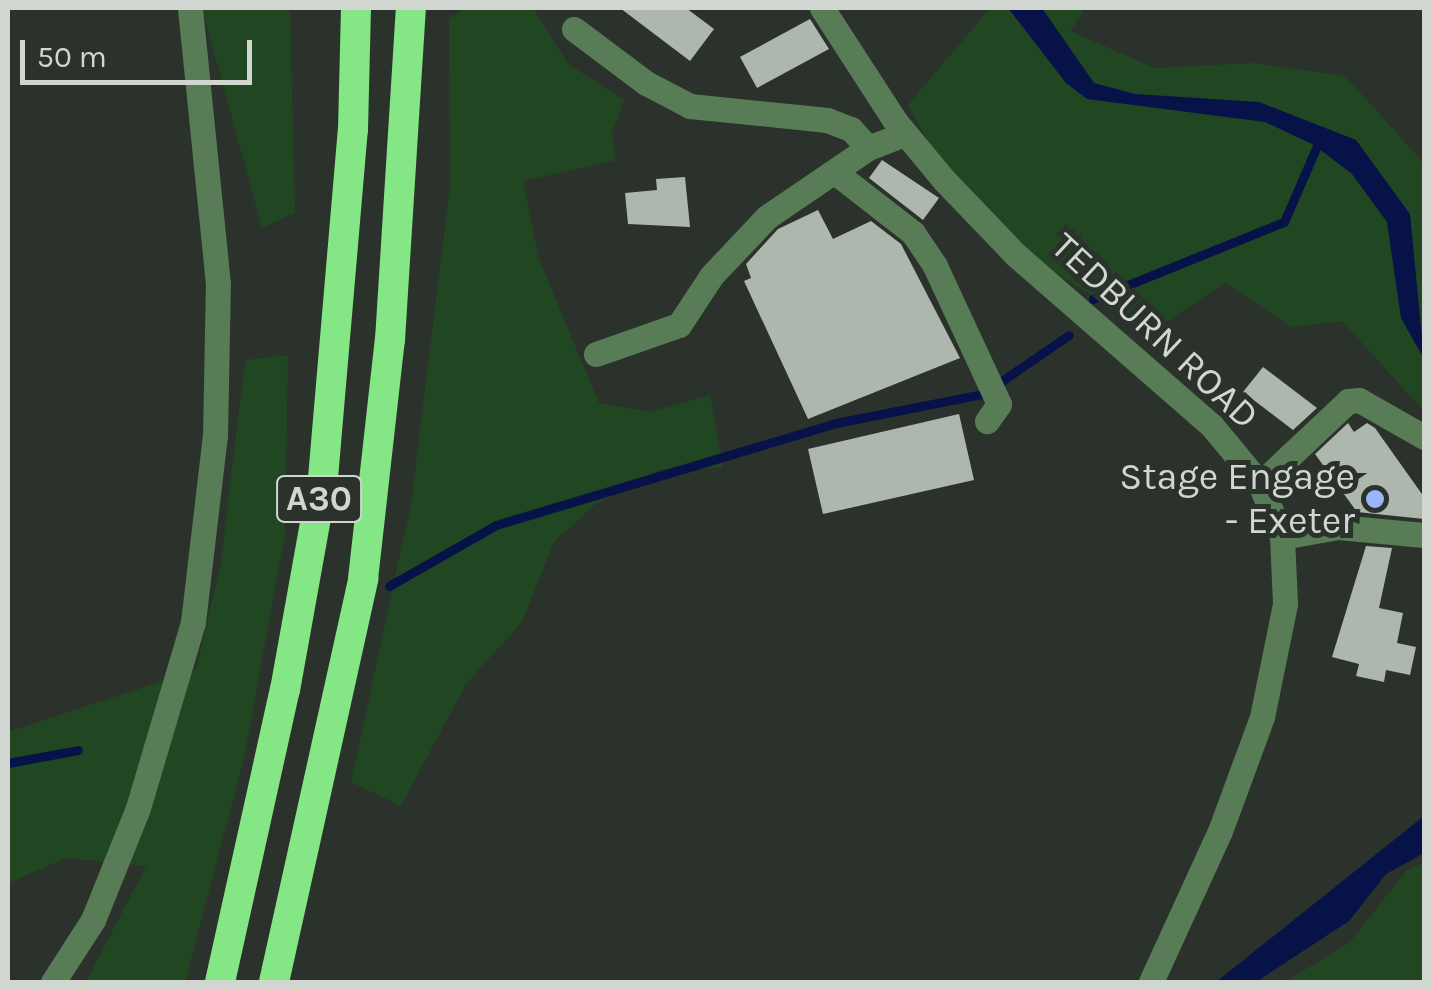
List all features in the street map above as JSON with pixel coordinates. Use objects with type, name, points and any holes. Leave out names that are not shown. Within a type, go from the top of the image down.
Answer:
[{"type":"highway","name":"A30","points":[[220,982],[277,727],[323,478],[353,130],[356,8]]},
{"type":"highway","name":"A30","points":[[274,982],[362,579],[390,340],[410,8]]},
{"type":"street","points":[[53,982],[93,920],[138,808],[193,622],[215,436],[218,284],[190,8]]},
{"type":"street","name":"TEDBURN ROAD","points":[[822,8],[904,134],[1016,255],[1212,426],[1260,484],[1282,538],[1279,658],[1262,717],[1220,831],[1150,982]]},
{"type":"street","points":[[574,29],[646,84],[690,106],[826,120],[851,129],[868,148]]},
{"type":"street","points":[[596,354],[679,325],[712,274],[766,216],[836,173],[868,148],[904,134]]},
{"type":"street","points":[[836,173],[913,233],[981,362],[993,412]]},
{"type":"street","points":[[1260,484],[1348,401],[1360,400],[1424,437]]},
{"type":"street","points":[[1282,538],[1338,527],[1424,535]]},
{"type":"green space","points":[[202,8],[290,8],[295,213],[262,228]]},
{"type":"green space","points":[[464,8],[533,8],[568,64],[624,100],[612,133],[616,160],[523,181],[539,259],[599,403],[650,412],[710,395],[723,468],[660,469],[594,505],[554,542],[522,622],[466,684],[401,806],[351,782],[411,504],[450,186],[449,19]]},
{"type":"green space","points":[[990,8],[1086,8],[1070,31],[1155,68],[1252,63],[1345,76],[1424,163],[1422,409],[1342,321],[1292,327],[1225,283],[1151,332],[1048,268],[945,173],[908,105]]},
{"type":"green space","points":[[288,355],[285,533],[244,758],[185,982],[86,982],[146,866],[67,858],[8,883],[8,732],[196,670],[221,562],[245,360]]},
{"type":"green space","points":[[1424,863],[1424,982],[1285,982],[1350,942],[1407,870]]},
{"type":"shaded area","points":[[1008,8],[1042,8],[1094,83],[1135,94],[1259,102],[1356,140],[1410,214],[1424,359],[1401,318],[1387,222],[1352,174],[1314,145],[1265,122],[1087,99],[1066,83]]},
{"type":"shaded area","points":[[1424,816],[1424,853],[1386,874],[1349,921],[1256,982],[1216,982]]},
{"type":"building","points":[[620,8],[686,8],[714,29],[690,61]]},
{"type":"building","points":[[810,19],[829,49],[757,88],[740,57]]},
{"type":"building","points":[[882,160],[939,198],[923,220],[869,178]]},
{"type":"building","points":[[685,177],[690,227],[628,224],[625,193],[657,190],[656,179]]},
{"type":"building","points":[[818,210],[833,239],[871,221],[901,244],[960,358],[808,419],[744,281],[751,278],[746,264],[778,229]]},
{"type":"building","points":[[1263,367],[1317,408],[1293,430],[1243,392]]},
{"type":"building","points":[[959,414],[974,480],[823,514],[808,449]]},
{"type":"building","points":[[1348,423],[1354,432],[1367,423],[1375,428],[1424,497],[1424,519],[1357,512],[1315,454]]},
{"type":"building","points":[[1366,546],[1392,548],[1379,608],[1403,613],[1397,643],[1416,647],[1410,675],[1386,670],[1384,682],[1356,676],[1359,664],[1332,657]]},
{"type":"waterway","points":[[1093,299],[1284,222],[1320,139]]},
{"type":"waterway","points":[[389,586],[496,525],[836,423],[983,394],[1069,335]]},
{"type":"waterway","points":[[8,763],[78,750]]},
{"type":"place","name":"Stage Engage - Exeter","points":[[1375,499]]}]
